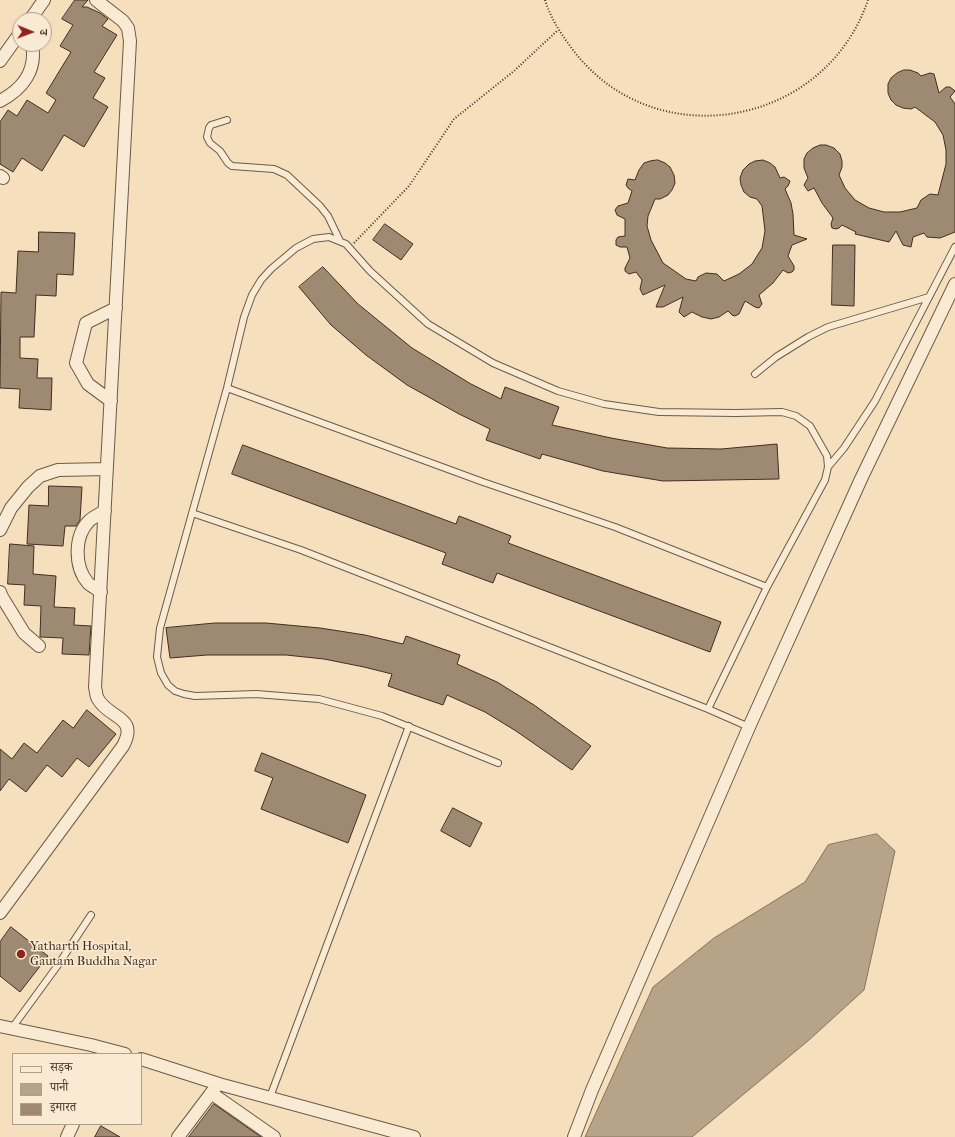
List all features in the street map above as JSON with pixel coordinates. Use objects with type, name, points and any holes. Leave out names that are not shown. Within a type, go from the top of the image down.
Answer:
[{"type":"street","points":[[36,12],[44,0]]},
{"type":"street","points":[[0,913],[123,746],[127,739],[128,731],[127,726],[122,720],[102,705],[97,698],[95,687],[130,41],[128,28],[123,21],[96,0]]},
{"type":"street","points":[[0,61],[12,44]]},
{"type":"street","points":[[0,101],[11,95],[19,87],[31,70],[33,52]]},
{"type":"street","points":[[574,1137],[592,1090],[749,727],[861,479],[955,284]]},
{"type":"street","points":[[111,401],[88,384],[76,363],[86,323],[116,308]]},
{"type":"street","points":[[0,530],[11,508],[28,487],[40,476],[58,470],[107,469]]},
{"type":"street","points":[[100,592],[88,582],[78,561],[80,533],[90,520],[105,511]]},
{"type":"street","points":[[0,592],[24,634],[39,646]]},
{"type":"street","points":[[0,1026],[119,1053]]},
{"type":"street","points":[[142,1059],[215,1089],[270,1098],[414,1137]]},
{"type":"street","points":[[178,1137],[215,1089]]},
{"type":"street","points":[[215,1089],[274,1137]]},
{"type":"street","points":[[67,1137],[73,1125]]},
{"type":"lane","points":[[227,120],[211,125],[208,128],[207,137],[210,143],[220,151],[228,163],[232,166],[274,169],[287,175],[320,206],[328,216],[340,241]]},
{"type":"lane","points":[[498,763],[382,716],[319,699],[256,694],[195,696],[175,691],[168,685],[161,673],[157,657],[160,628],[244,317],[252,295],[261,280],[271,269],[296,248],[313,239],[329,237],[346,244],[370,271],[428,324],[493,363],[558,391],[604,404],[659,412],[782,412],[796,416],[810,426],[827,456],[828,468],[825,480],[766,587],[708,709]]},
{"type":"lane","points":[[828,468],[844,448],[875,401],[955,247]]},
{"type":"lane","points":[[755,374],[782,353],[808,337],[828,328],[929,297]]},
{"type":"lane","points":[[226,388],[483,482],[620,529],[766,587]]},
{"type":"lane","points":[[192,513],[301,550],[708,709],[749,727]]},
{"type":"lane","points":[[270,1098],[409,726]]},
{"type":"lane","points":[[12,1028],[58,965],[91,915]]},
{"type":"path","points":[[545,0],[558,30],[585,65],[613,88],[638,102],[665,111],[703,116],[731,115],[767,105],[808,83],[831,63],[852,37],[862,17],[868,0]]},
{"type":"path","points":[[346,244],[355,242],[409,186],[454,120],[514,71],[558,30]]},
{"type":"water","points":[[877,834],[895,851],[864,990],[809,1040],[692,1137],[585,1137],[653,987],[714,938],[805,882],[828,845]]},
{"type":"building","points":[[75,0],[88,0],[82,7],[87,7],[100,13],[108,19],[102,26],[117,35],[94,72],[105,78],[93,98],[108,107],[84,147],[64,135],[42,171],[22,158],[13,172],[0,164],[0,122],[8,110],[17,116],[27,100],[48,113],[56,100],[46,93],[71,52],[60,46],[73,25],[62,19]]},
{"type":"building","points":[[904,70],[910,70],[921,76],[930,73],[934,74],[939,93],[946,87],[950,87],[955,91],[950,97],[955,104],[955,232],[940,238],[927,237],[924,233],[913,237],[911,247],[903,245],[896,231],[889,242],[855,234],[856,232],[842,225],[836,229],[832,228],[831,224],[833,218],[822,203],[814,188],[808,191],[804,185],[808,178],[804,168],[804,159],[807,153],[820,145],[826,145],[834,148],[840,154],[842,167],[839,175],[845,188],[855,200],[869,208],[884,212],[900,212],[917,208],[921,200],[930,194],[938,195],[946,164],[946,150],[943,135],[935,122],[915,107],[911,109],[896,105],[891,100],[888,93],[888,84],[891,78]]},
{"type":"building","points":[[658,160],[670,167],[674,175],[675,183],[668,195],[660,199],[655,199],[648,216],[647,226],[651,240],[663,263],[686,279],[696,281],[698,277],[706,273],[717,274],[724,281],[739,274],[752,264],[762,248],[765,231],[762,206],[757,199],[750,197],[744,192],[740,178],[743,170],[755,161],[763,160],[775,167],[780,178],[784,177],[790,181],[785,189],[791,203],[794,235],[807,239],[792,245],[788,256],[794,266],[794,270],[788,273],[783,270],[773,283],[759,295],[762,304],[759,308],[745,301],[739,314],[735,316],[728,311],[719,317],[711,319],[702,317],[692,312],[684,317],[679,312],[683,297],[663,307],[656,307],[665,285],[643,295],[640,289],[642,280],[636,272],[629,274],[625,271],[630,258],[627,247],[620,247],[616,245],[616,240],[618,237],[625,236],[625,219],[617,215],[615,210],[618,206],[628,203],[632,191],[626,185],[628,179],[635,180],[644,163]]},
{"type":"building","points":[[385,224],[413,244],[401,260],[373,240]]},
{"type":"building","points":[[39,232],[75,233],[73,275],[57,274],[56,296],[36,295],[34,337],[20,337],[20,358],[38,359],[37,378],[52,378],[51,410],[19,408],[20,389],[0,388],[1,292],[16,293],[18,251],[38,252]]},
{"type":"building","points":[[833,245],[855,245],[854,306],[832,305]]},
{"type":"building","points":[[323,267],[358,304],[412,348],[471,384],[501,399],[505,387],[559,407],[552,425],[667,448],[721,449],[777,444],[779,479],[663,481],[603,471],[542,454],[540,459],[486,440],[490,429],[459,414],[407,385],[366,355],[331,325],[299,287]]},
{"type":"building","points":[[243,445],[456,524],[459,516],[511,536],[508,543],[721,622],[710,652],[497,573],[493,583],[442,564],[446,553],[232,474]]},
{"type":"building","points":[[49,486],[82,487],[80,520],[76,526],[65,526],[63,546],[27,544],[29,505],[48,506]]},
{"type":"building","points":[[10,544],[34,546],[33,574],[56,576],[54,607],[75,608],[74,625],[91,626],[89,655],[62,654],[63,638],[40,637],[41,606],[24,605],[25,585],[8,584]]},
{"type":"building","points":[[215,623],[266,623],[320,628],[365,635],[403,644],[406,636],[460,655],[457,664],[497,682],[534,705],[591,746],[572,770],[516,731],[485,712],[447,695],[443,705],[388,686],[392,674],[364,667],[324,659],[286,655],[207,655],[170,658],[166,628]]},
{"type":"building","points":[[87,710],[116,734],[89,767],[77,758],[62,777],[47,765],[26,792],[9,779],[0,791],[0,749],[12,759],[24,743],[37,753],[63,720],[73,728]]},
{"type":"building","points":[[262,753],[366,795],[348,843],[261,809],[273,778],[255,771]]},
{"type":"building","points":[[453,808],[482,823],[470,847],[441,831]]},
{"type":"building","points":[[11,927],[48,956],[20,992],[0,976],[0,942]]},
{"type":"building","points":[[214,1104],[261,1137],[189,1137]]},
{"type":"building","points":[[101,1126],[120,1137],[95,1137]]},
{"type":"place","name":"Yatharth Hospital, Gautam Buddha Nagar","points":[[21,954]]}]
